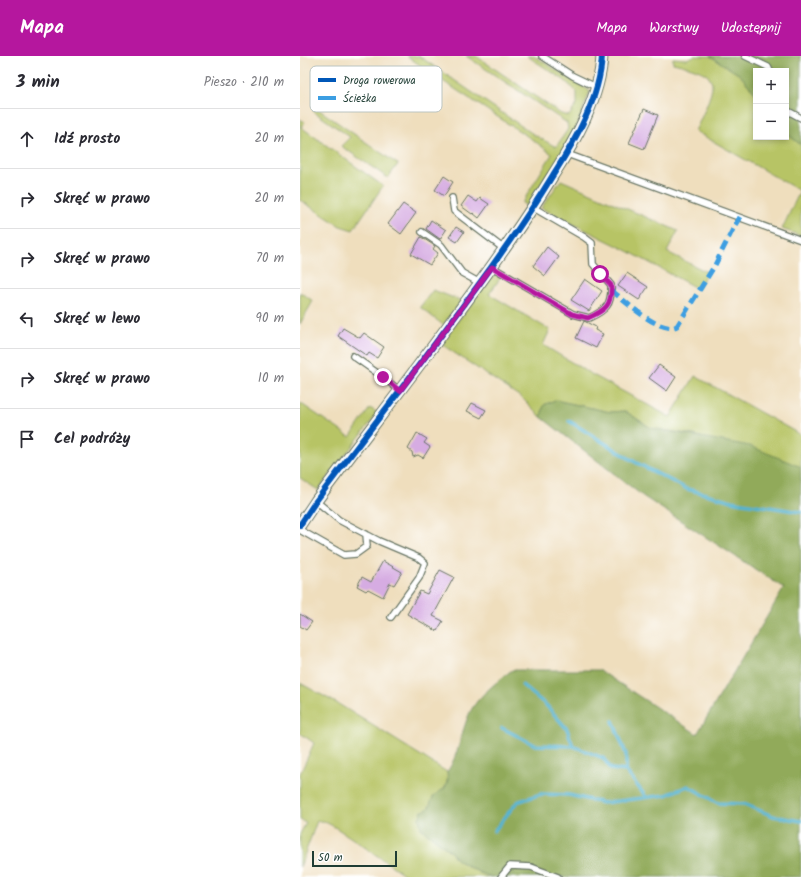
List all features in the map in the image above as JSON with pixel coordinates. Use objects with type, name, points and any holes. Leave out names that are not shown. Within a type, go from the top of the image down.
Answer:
[{"type":"street","points":[[300,525],[316,500],[400,391],[534,208],[567,154],[586,117],[595,94],[602,56]]},
{"type":"lane","points":[[542,56],[572,76],[596,87]]},
{"type":"lane","points":[[745,56],[768,68]]},
{"type":"lane","points":[[789,112],[801,118]]},
{"type":"lane","points":[[567,154],[801,240]]},
{"type":"lane","points":[[452,198],[454,211],[504,249]]},
{"type":"lane","points":[[492,267],[572,314],[588,318],[603,312],[611,299],[611,285],[593,264],[592,243],[534,208]]},
{"type":"lane","points":[[422,232],[441,245],[462,273],[480,283]]},
{"type":"lane","points":[[353,356],[400,391]]},
{"type":"lane","points":[[316,500],[339,520],[419,558],[425,563],[419,578],[391,617]]},
{"type":"lane","points":[[300,530],[344,555],[356,554],[367,546],[366,534]]},
{"type":"lane","points":[[501,877],[510,866],[531,867],[558,877]]},
{"type":"green space","points":[[407,56],[419,56],[434,66],[421,66]]},
{"type":"green space","points":[[466,56],[476,56],[561,114],[569,116],[577,104],[577,92],[564,80],[527,56],[534,56],[590,91],[571,141],[529,207],[522,203],[552,154],[442,81],[442,72],[533,134],[556,147],[568,129],[567,123]]},
{"type":"green space","points":[[694,56],[710,56],[740,75],[753,90],[753,140],[789,140],[789,135],[801,145],[801,236],[782,229],[800,191],[695,131],[709,100],[712,83],[705,74],[692,68],[673,63],[673,58],[687,59]]},
{"type":"green space","points":[[710,56],[801,56],[801,145],[789,135],[789,68],[753,68],[753,90],[740,75]]},
{"type":"green space","points":[[314,112],[322,112],[398,164],[388,178],[341,146],[350,137]]},
{"type":"green space","points":[[300,119],[305,122],[301,127],[383,186],[353,230],[340,226],[300,200]]},
{"type":"green space","points":[[561,180],[678,231],[667,252],[707,272],[698,289],[626,250],[541,208]]},
{"type":"green space","points":[[492,274],[496,274],[501,277],[489,294],[550,330],[543,345],[591,374],[670,417],[695,376],[801,435],[801,467],[694,435],[651,428],[625,411],[610,412],[555,400],[544,405],[541,417],[522,398],[441,344]]},
{"type":"green space","points":[[433,290],[462,301],[443,325],[420,307]]},
{"type":"green space","points":[[300,292],[313,301],[300,324]]},
{"type":"green space","points":[[555,400],[610,412],[625,411],[651,428],[750,446],[801,467],[801,877],[492,877],[480,873],[457,860],[451,852],[421,828],[419,818],[422,811],[428,809],[434,796],[445,788],[448,779],[447,772],[457,751],[470,712],[483,695],[512,670],[599,670],[697,734],[784,588],[644,497],[541,417],[544,405]]},
{"type":"green space","points":[[300,403],[350,437],[370,408],[378,413],[318,490],[300,478]]},
{"type":"green space","points":[[300,683],[340,705],[447,772],[447,779],[444,789],[427,810],[421,828],[451,852],[457,860],[480,873],[492,877],[408,877],[350,837],[323,821],[317,821],[300,867],[300,834],[306,823],[300,820],[300,774],[314,743],[300,733]]},
{"type":"building","points":[[644,109],[658,115],[644,149],[629,143]]},
{"type":"building","points":[[444,176],[453,182],[444,196],[435,190]]},
{"type":"building","points":[[468,196],[477,202],[480,198],[489,204],[479,218],[461,206]]},
{"type":"building","points":[[403,204],[416,213],[401,234],[388,224]]},
{"type":"building","points":[[431,220],[446,230],[440,239],[426,229]]},
{"type":"building","points":[[456,227],[464,232],[457,242],[449,237]]},
{"type":"building","points":[[421,237],[435,246],[433,249],[438,253],[430,265],[411,254]]},
{"type":"building","points":[[547,247],[559,257],[545,276],[533,266]]},
{"type":"building","points":[[627,273],[648,287],[639,300],[618,286]]},
{"type":"building","points":[[585,279],[602,291],[589,311],[571,300]]},
{"type":"building","points":[[584,321],[596,327],[595,330],[603,334],[596,348],[576,338]]},
{"type":"building","points":[[343,328],[360,338],[364,333],[384,347],[377,358],[369,353],[367,356],[338,336]]},
{"type":"building","points":[[659,365],[676,377],[667,391],[649,378]]},
{"type":"building","points":[[472,403],[486,410],[481,418],[467,411]]},
{"type":"building","points":[[417,433],[427,439],[424,443],[430,447],[423,458],[418,455],[413,457],[412,452],[408,449]]},
{"type":"building","points":[[383,561],[402,572],[394,585],[390,583],[383,597],[368,589],[366,591],[357,586],[362,577],[371,582]]},
{"type":"building","points":[[440,570],[454,577],[433,616],[443,621],[437,631],[407,614],[420,591],[427,594]]},
{"type":"building","points":[[300,614],[312,622],[306,630],[300,626]]},
{"type":"waterway","points":[[569,421],[635,462],[687,489],[736,502],[801,512]]},
{"type":"waterway","points":[[522,685],[546,705],[567,729],[573,746]]},
{"type":"waterway","points":[[613,721],[626,754],[626,771]]},
{"type":"waterway","points":[[502,728],[535,745],[573,746],[603,758],[611,769],[626,771],[646,797]]},
{"type":"waterway","points":[[494,831],[517,802],[541,794],[569,795],[603,803],[666,795],[688,786],[718,803],[744,804],[773,816],[801,821]]},
{"type":"marked path","points":[[611,290],[642,315],[661,326],[677,326],[715,265],[740,217]]},
{"type":"cycle path","points":[[300,525],[316,501],[478,286],[541,194],[570,148],[585,118],[597,88],[602,56]]},
{"type":"route","points":[[383,377],[400,391],[492,267],[572,314],[588,318],[603,312],[611,299],[611,285],[600,274]]}]
